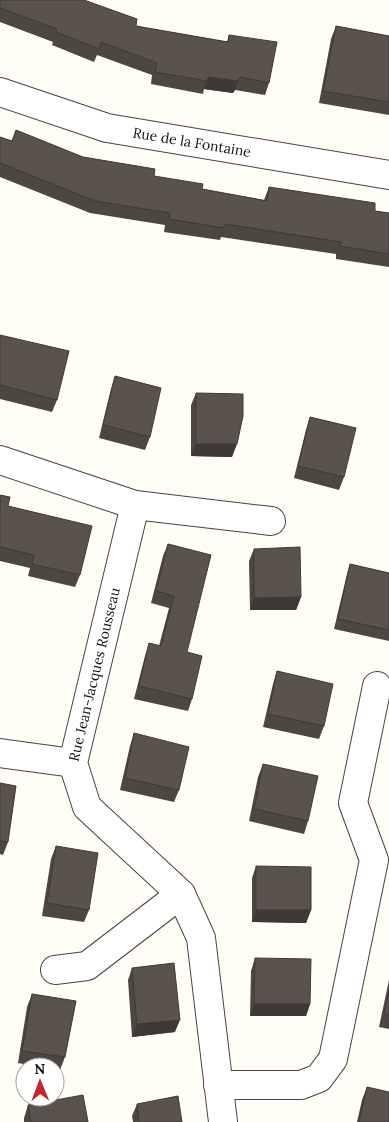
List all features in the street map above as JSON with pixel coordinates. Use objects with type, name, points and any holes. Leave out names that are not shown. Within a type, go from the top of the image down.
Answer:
[{"type":"street","name":"Rue de la Fontaine","points":[[0,92],[107,128],[389,175]]},
{"type":"street","points":[[0,460],[135,505],[271,521]]},
{"type":"street","name":"Rue Jean-Jacques Rousseau","points":[[135,505],[73,763],[87,807],[181,894],[201,938],[223,1122]]},
{"type":"street","points":[[218,1085],[300,1085],[320,1078],[333,1059],[374,860],[354,803],[377,686]]},
{"type":"street","points":[[0,754],[73,763]]},
{"type":"street","points":[[55,970],[87,966],[181,894]]},
{"type":"building","points":[[0,0],[84,0],[137,19],[136,26],[228,42],[229,35],[277,42],[269,83],[240,77],[237,81],[208,77],[207,81],[155,72],[157,63],[101,42],[99,49],[56,32],[57,29],[0,8]]},
{"type":"building","points":[[336,26],[389,36],[389,102],[323,91]]},
{"type":"building","points":[[16,130],[83,157],[155,169],[154,176],[203,184],[202,189],[267,201],[269,187],[375,203],[375,211],[389,213],[389,254],[340,246],[341,242],[225,224],[224,228],[169,219],[170,213],[95,201],[0,163],[0,137],[12,141]]},
{"type":"building","points":[[0,335],[69,351],[57,400],[0,385]]},
{"type":"building","points":[[115,376],[161,388],[150,437],[103,425]]},
{"type":"building","points":[[196,393],[243,394],[243,416],[237,444],[196,444]]},
{"type":"building","points":[[310,417],[356,428],[344,477],[298,466]]},
{"type":"building","points":[[0,495],[10,497],[8,506],[92,526],[80,575],[32,564],[34,555],[0,547]]},
{"type":"building","points":[[168,544],[211,555],[187,652],[202,656],[192,699],[139,686],[149,643],[161,646],[174,596],[156,591]]},
{"type":"building","points":[[300,547],[301,597],[254,598],[254,549]]},
{"type":"building","points":[[350,564],[389,573],[389,630],[338,619]]},
{"type":"building","points":[[277,671],[333,684],[324,726],[268,714]]},
{"type":"building","points":[[134,733],[189,747],[179,790],[125,778]]},
{"type":"building","points":[[263,764],[318,776],[308,821],[254,809]]},
{"type":"building","points":[[0,783],[16,786],[8,842],[0,841]]},
{"type":"building","points":[[56,846],[98,853],[89,910],[47,903]]},
{"type":"building","points":[[256,866],[311,867],[311,910],[256,910]]},
{"type":"building","points":[[255,958],[311,959],[310,1004],[254,1004]]},
{"type":"building","points":[[174,963],[180,1020],[137,1024],[132,968]]},
{"type":"building","points":[[389,989],[389,1015],[384,1014]]},
{"type":"building","points":[[32,994],[76,1001],[65,1057],[22,1051]]},
{"type":"building","points":[[367,1087],[389,1092],[389,1122],[359,1122]]},
{"type":"building","points":[[83,1095],[88,1122],[31,1122],[28,1107],[65,1107],[65,1098]]},
{"type":"building","points":[[178,1096],[182,1122],[139,1122],[137,1104]]}]
